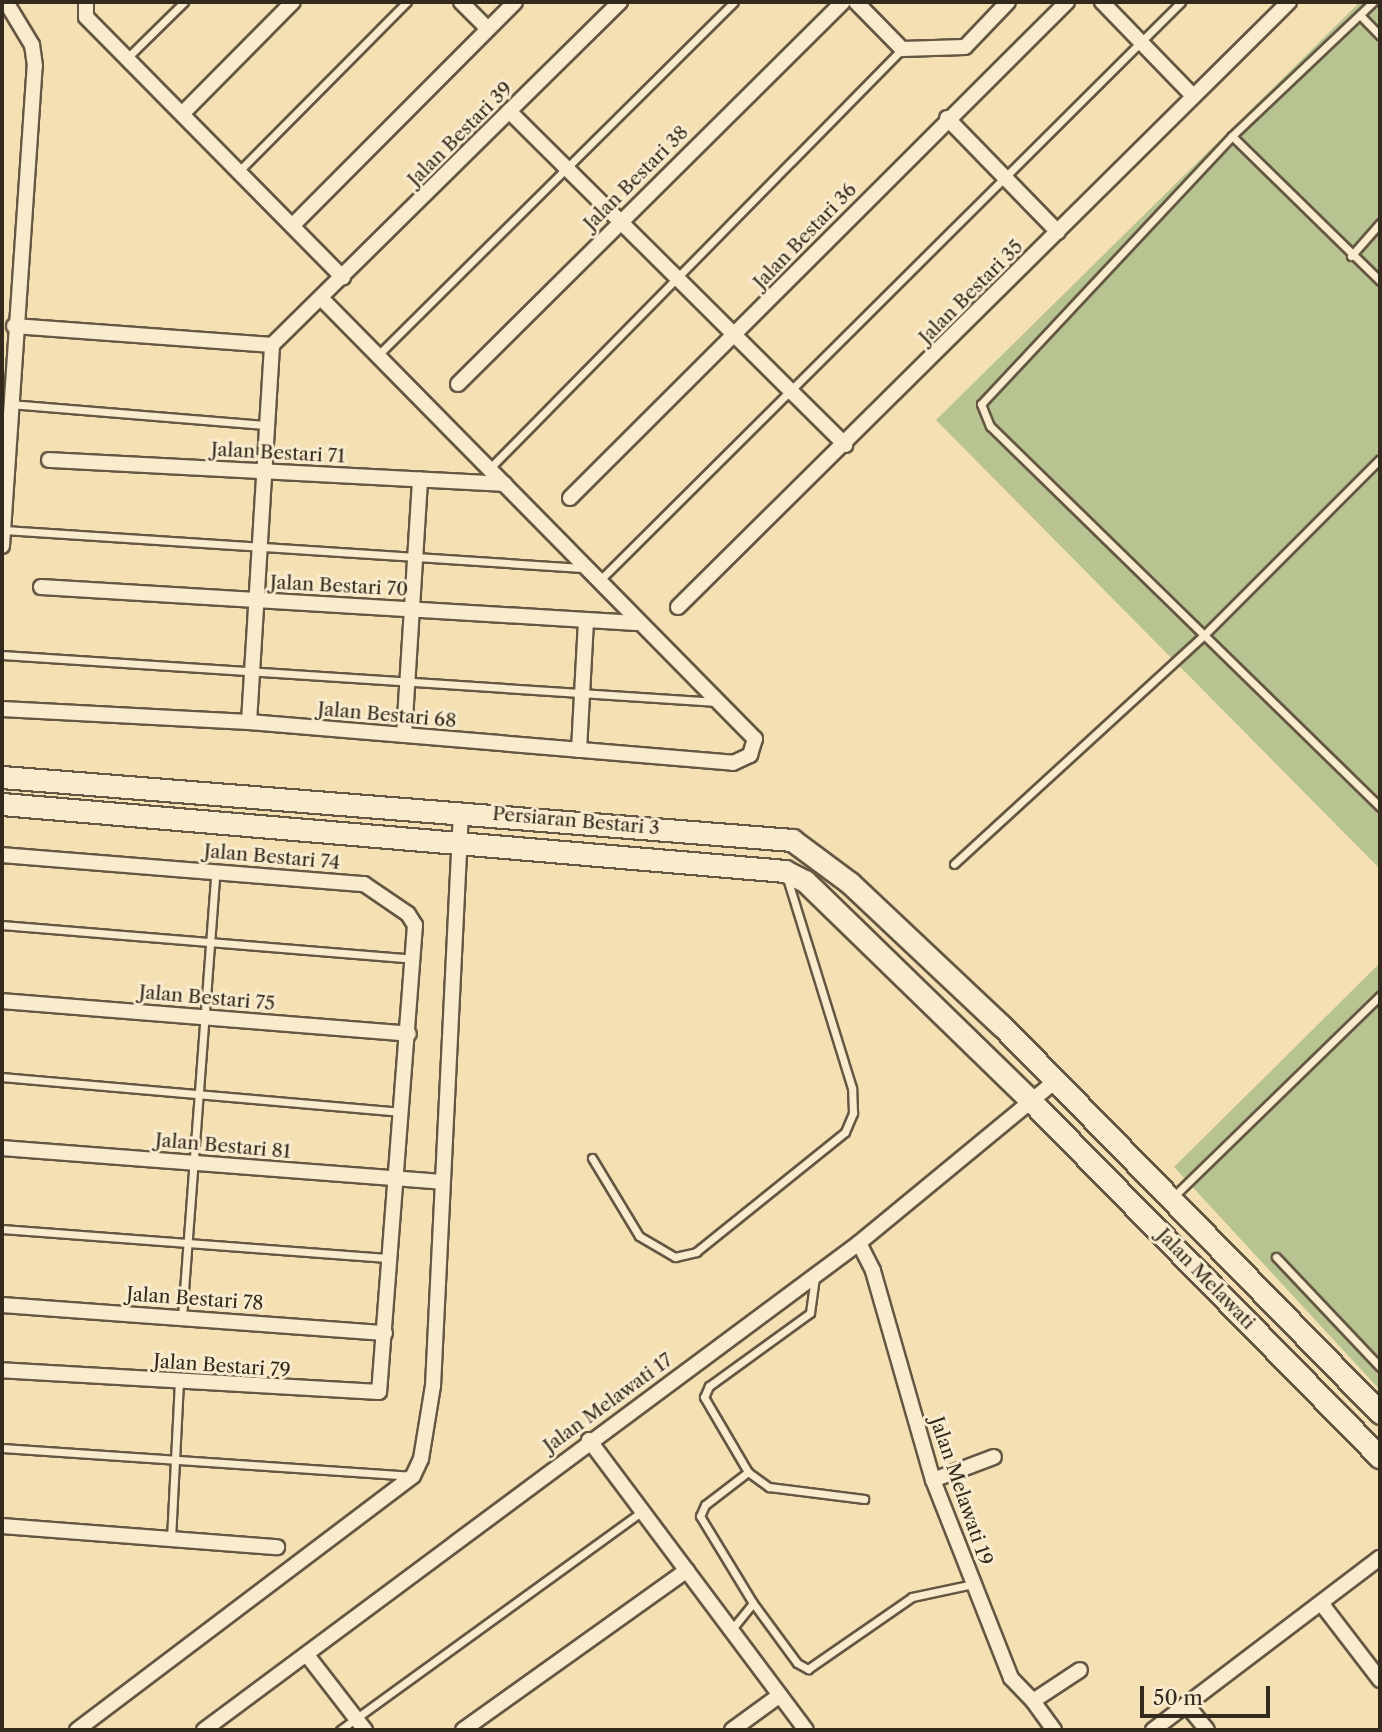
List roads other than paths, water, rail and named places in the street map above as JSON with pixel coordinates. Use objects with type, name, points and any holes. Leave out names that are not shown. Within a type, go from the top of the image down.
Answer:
[{"type":"street","points":[[2,547],[14,326],[35,66],[32,45],[6,2]]},
{"type":"street","points":[[86,2],[86,17],[295,224],[343,278]]},
{"type":"street","points":[[183,113],[293,2]]},
{"type":"street","points":[[461,2],[488,29]]},
{"type":"street","points":[[295,224],[515,2]]},
{"type":"street","name":"Jalan Bestari 39","points":[[272,345],[325,297],[620,2]]},
{"type":"street","name":"Jalan Bestari 38","points":[[458,384],[620,220],[843,2]]},
{"type":"street","points":[[856,2],[902,48],[965,47],[1008,2]]},
{"type":"street","name":"Jalan Bestari 36","points":[[570,498],[947,118],[1068,2]]},
{"type":"street","points":[[1102,2],[1192,95]]},
{"type":"street","name":"Jalan Bestari 35","points":[[678,607],[845,445],[1192,95],[1289,2]]},
{"type":"street","points":[[509,111],[845,445]]},
{"type":"street","points":[[947,118],[1058,232]]},
{"type":"street","points":[[325,297],[377,355],[582,568],[717,702]]},
{"type":"street","points":[[14,326],[272,345],[249,722]]},
{"type":"street","name":"Jalan Bestari 71","points":[[49,460],[504,484]]},
{"type":"street","points":[[404,736],[420,480]]},
{"type":"street","name":"Jalan Bestari 70","points":[[41,587],[636,623]]},
{"type":"street","points":[[579,750],[586,620]]},
{"type":"street","name":"Jalan Bestari 68","points":[[2,709],[249,722],[733,763],[750,755],[755,739],[717,702]]},
{"type":"street","name":"Persiaran Bestari 3","points":[[2,777],[461,811],[792,840],[850,883],[1057,1080]]},
{"type":"street","name":"Persiaran Bestari 3","points":[[2,804],[785,871],[805,881],[1032,1102]]},
{"type":"street","points":[[78,1730],[413,1476],[421,1459],[433,1386],[461,811]]},
{"type":"street","name":"Jalan Bestari 74","points":[[2,855],[215,872],[376,889],[415,925],[409,1034],[395,1179]]},
{"type":"street","name":"Jalan Bestari 75","points":[[2,1001],[409,1034]]},
{"type":"street","name":"Jalan Melawati 17","points":[[204,1730],[589,1440],[859,1243],[1057,1080]]},
{"type":"street","name":"Jalan Melawati","points":[[1057,1080],[1380,1413]]},
{"type":"street","name":"Jalan Melawati","points":[[1032,1102],[1380,1457]]},
{"type":"street","name":"Jalan Bestari 81","points":[[2,1148],[442,1182]]},
{"type":"street","name":"Jalan Bestari 79","points":[[2,1370],[370,1395],[384,1383],[395,1179]]},
{"type":"street","name":"Jalan Melawati 19","points":[[859,1243],[873,1271],[933,1480],[973,1584],[1011,1678],[1054,1730]]},
{"type":"street","name":"Jalan Bestari 78","points":[[2,1305],[385,1333]]},
{"type":"street","points":[[589,1440],[806,1730]]},
{"type":"street","points":[[933,1480],[993,1457]]},
{"type":"street","points":[[2,1526],[277,1547]]},
{"type":"street","points":[[1153,1730],[1380,1558]]},
{"type":"street","points":[[463,1730],[687,1570]]},
{"type":"street","points":[[1321,1603],[1380,1680]]},
{"type":"street","points":[[307,1655],[361,1724]]},
{"type":"street","points":[[1033,1702],[1080,1670]]},
{"type":"street","points":[[732,1730],[780,1695]]},
{"type":"street","points":[[1186,1704],[1207,1730]]},
{"type":"lane","points":[[127,58],[184,2]]},
{"type":"lane","points":[[240,170],[407,2]]},
{"type":"lane","points":[[377,355],[734,2]]},
{"type":"lane","points":[[597,582],[1181,2]]},
{"type":"lane","points":[[1373,2],[1232,136],[981,404],[989,426],[1380,807]]},
{"type":"lane","points":[[1360,15],[1380,36]]},
{"type":"lane","points":[[489,469],[902,48]]},
{"type":"lane","points":[[1232,136],[1351,256],[1380,281]]},
{"type":"lane","points":[[1351,256],[1380,223]]},
{"type":"lane","points":[[9,404],[267,425]]},
{"type":"lane","points":[[954,864],[1205,634],[1380,460]]},
{"type":"lane","points":[[3,530],[415,561],[582,568]]},
{"type":"lane","points":[[2,655],[407,685],[717,702]]},
{"type":"lane","points":[[592,1158],[639,1236],[675,1257],[696,1252],[845,1132],[853,1113],[852,1088],[785,871]]},
{"type":"lane","points":[[182,1317],[215,872]]},
{"type":"lane","points":[[2,925],[413,959]]},
{"type":"lane","points":[[1173,1197],[1380,996]]},
{"type":"lane","points":[[2,1077],[401,1112]]},
{"type":"lane","points":[[2,1229],[390,1258]]},
{"type":"lane","points":[[1276,1257],[1380,1367]]},
{"type":"lane","points":[[815,1276],[810,1313],[705,1391],[706,1403],[748,1472],[769,1487],[864,1499]]},
{"type":"lane","points":[[171,1539],[179,1382]]},
{"type":"lane","points":[[2,1448],[413,1476]]},
{"type":"lane","points":[[748,1472],[705,1505],[700,1516],[753,1603],[797,1663],[808,1669],[912,1598],[973,1584]]},
{"type":"lane","points":[[340,1730],[361,1724],[642,1511]]},
{"type":"lane","points":[[730,1631],[753,1603]]}]
